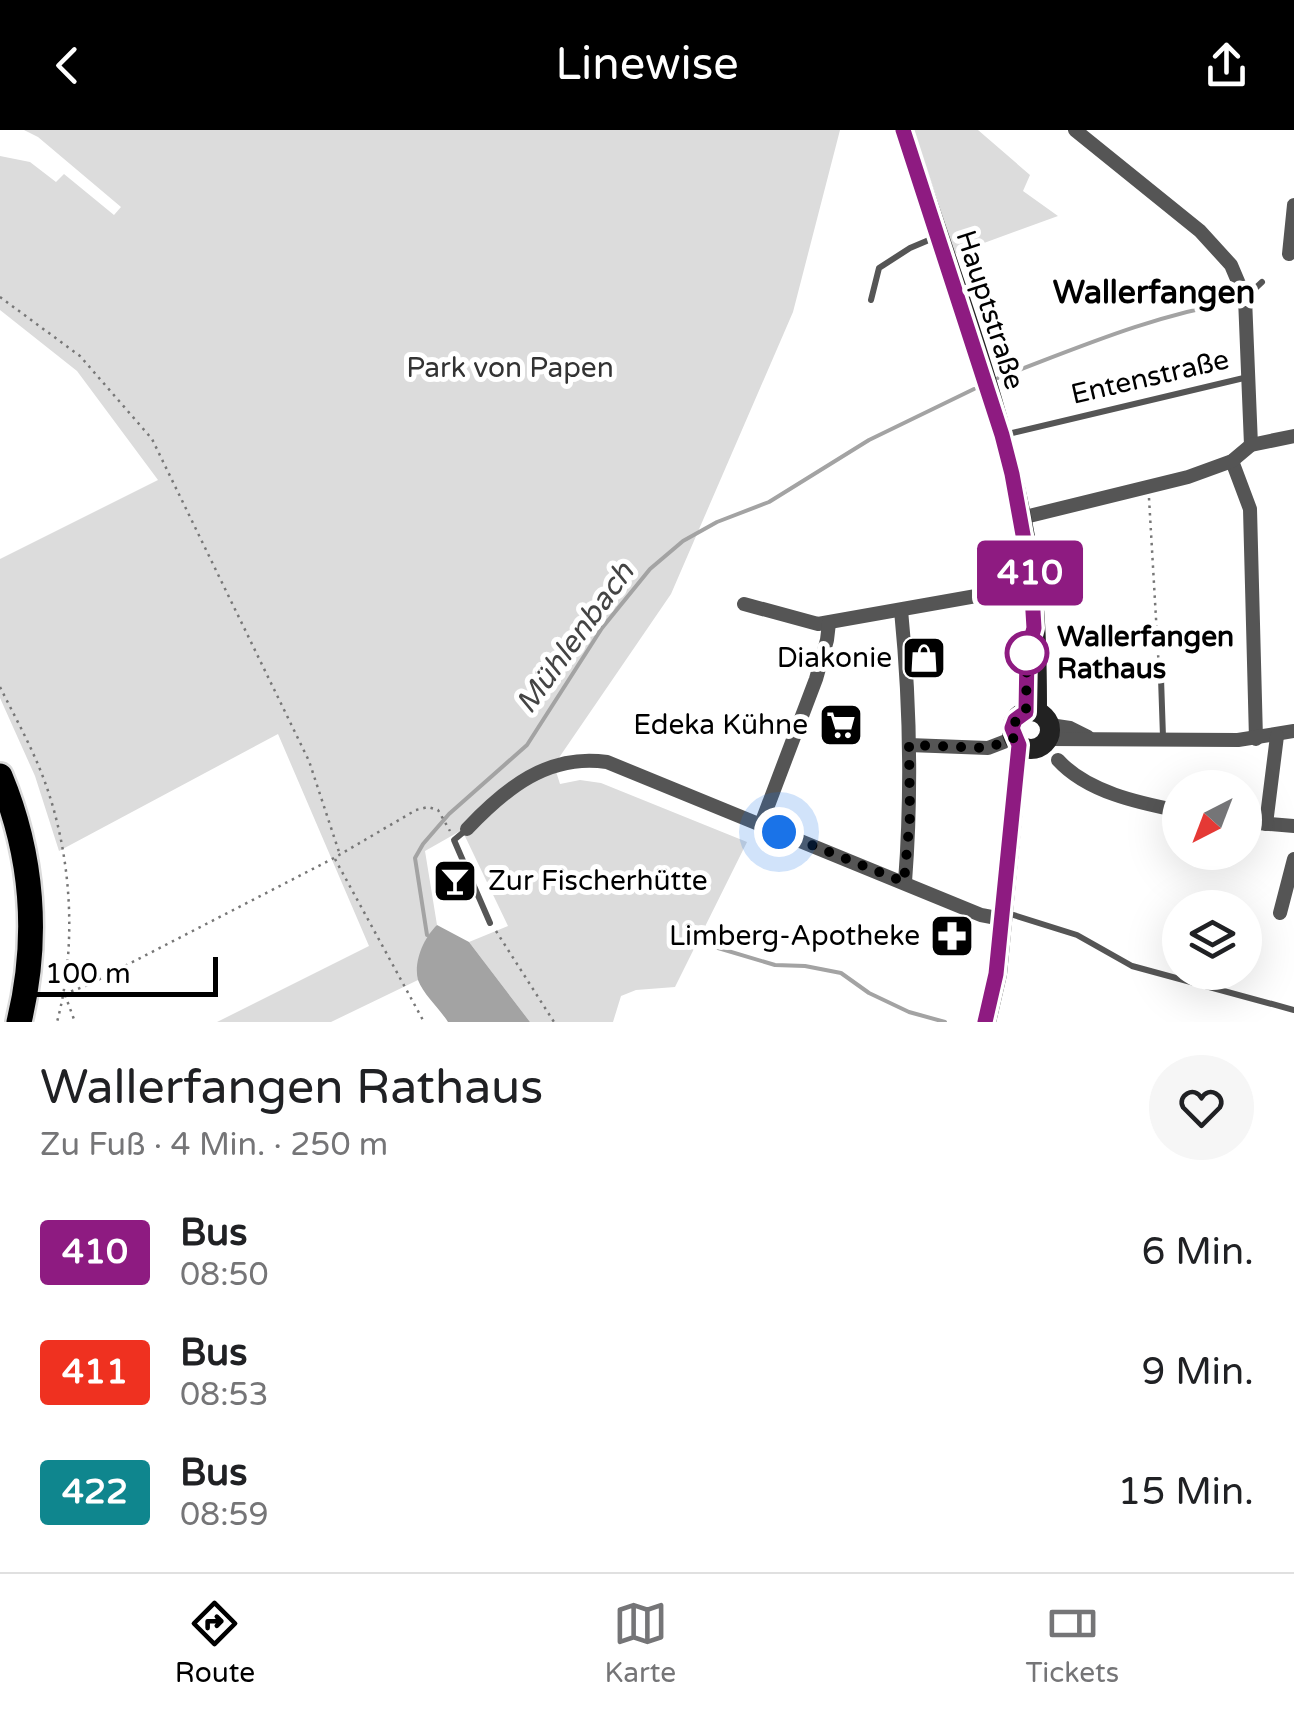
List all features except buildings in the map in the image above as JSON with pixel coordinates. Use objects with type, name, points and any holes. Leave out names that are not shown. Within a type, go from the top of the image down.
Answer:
[{"type":"highway","points":[[0,776],[25,854],[31,907],[30,952],[19,1022]]},
{"type":"highway","points":[[0,817],[18,907],[14,978],[4,1022]]},
{"type":"main road","name":"Hauptstraße","points":[[903,130],[1002,435],[1032,591],[1034,628],[1027,654],[1032,731],[1016,776],[996,974],[986,1022]]},
{"type":"street","points":[[1075,130],[1219,248],[1240,281],[1245,298],[1251,446]]},
{"type":"street","points":[[1289,254],[1294,205]]},
{"type":"street","points":[[1021,518],[1232,462],[1251,446],[1294,436]]},
{"type":"street","points":[[1232,462],[1250,509],[1256,738]]},
{"type":"street","points":[[744,604],[808,623],[828,623],[1010,590],[1032,591]]},
{"type":"street","points":[[901,610],[908,677],[910,782],[904,882]]},
{"type":"street","points":[[761,824],[816,679],[828,623]]},
{"type":"street","points":[[909,745],[988,748],[1032,731],[1089,738],[1163,739],[1256,738],[1294,731]]},
{"type":"street","points":[[1266,824],[1277,736]]},
{"type":"street","points":[[467,830],[512,786],[545,769],[578,759],[606,762],[982,914],[1003,915]]},
{"type":"street","points":[[1058,760],[1090,784],[1162,806]]},
{"type":"street","points":[[1262,824],[1294,826]]},
{"type":"street","points":[[1280,913],[1290,896],[1294,858]]},
{"type":"lane","points":[[872,300],[879,268],[910,248],[938,237]]},
{"type":"lane","points":[[1245,298],[1262,282]]},
{"type":"lane","name":"Entenstraße","points":[[1002,435],[1250,377]]},
{"type":"lane","points":[[1161,678],[1163,739]]},
{"type":"lane","points":[[467,830],[454,840],[490,923]]},
{"type":"lane","points":[[1003,915],[1077,935],[1132,966],[1294,1010]]},
{"type":"path","points":[[0,296],[80,356],[152,439],[309,761],[340,854]]},
{"type":"path","points":[[1147,487],[1161,678]]},
{"type":"path","points":[[0,686],[46,784],[66,872],[69,950],[57,1022]]},
{"type":"path","points":[[64,994],[334,858],[416,810],[438,810],[448,828]]},
{"type":"path","points":[[334,858],[424,1022]]},
{"type":"path","points":[[490,923],[554,1022]]},
{"type":"path","points":[[64,994],[75,1022]]},
{"type":"green space","name":"Park von Papen","points":[[24,130],[840,130],[793,312],[671,594],[554,765],[560,784],[580,780],[601,783],[747,842],[675,987],[636,990],[621,996],[613,1022],[530,1022],[469,942],[508,926],[462,830],[425,851],[437,925],[422,950],[418,980],[331,1022],[217,1022],[369,946],[278,734],[59,851],[35,776],[0,698],[0,559],[158,480],[77,371],[0,310],[0,156],[30,162],[56,182],[64,174],[114,215],[121,207],[38,137]]},
{"type":"green space","points":[[914,130],[978,130],[1030,175],[1023,191],[1058,216],[954,254]]},
{"type":"shaded area","points":[[437,925],[469,942],[530,1022],[448,1022],[424,991],[417,973],[421,949]]},
{"type":"waterway","name":"Mühlenbach","points":[[998,378],[1144,324],[1235,302]]},
{"type":"waterway","name":"Mühlenbach","points":[[427,935],[415,858],[423,844],[449,814],[527,745],[602,628],[650,569],[683,541],[717,522],[769,502],[869,440],[974,389]]},
{"type":"waterway","points":[[708,945],[775,965],[841,973],[869,993],[909,1012],[945,1022]]},
{"type":"bus line","name":"410","points":[[903,130],[1002,435],[1031,579],[1034,628],[1027,654],[1026,712],[1015,720],[1012,728],[1019,745],[996,974],[985,1022]]},
{"type":"place","name":"Wallerfangen Rathaus","points":[[1027,653]]},
{"type":"place","name":"Diakonie","points":[[924,658]]},
{"type":"place","name":"Edeka Kühne","points":[[841,725]]},
{"type":"place","name":"Zur Fischerhütte","points":[[455,881]]},
{"type":"place","name":"Limberg-Apotheke","points":[[952,936]]},
{"type":"district","name":"Wallerfangen","points":[[1154,293]]},
{"type":"route","points":[[779,832],[904,882],[910,816],[909,745],[988,748],[1014,738],[1013,724],[1026,712],[1027,653]]}]
